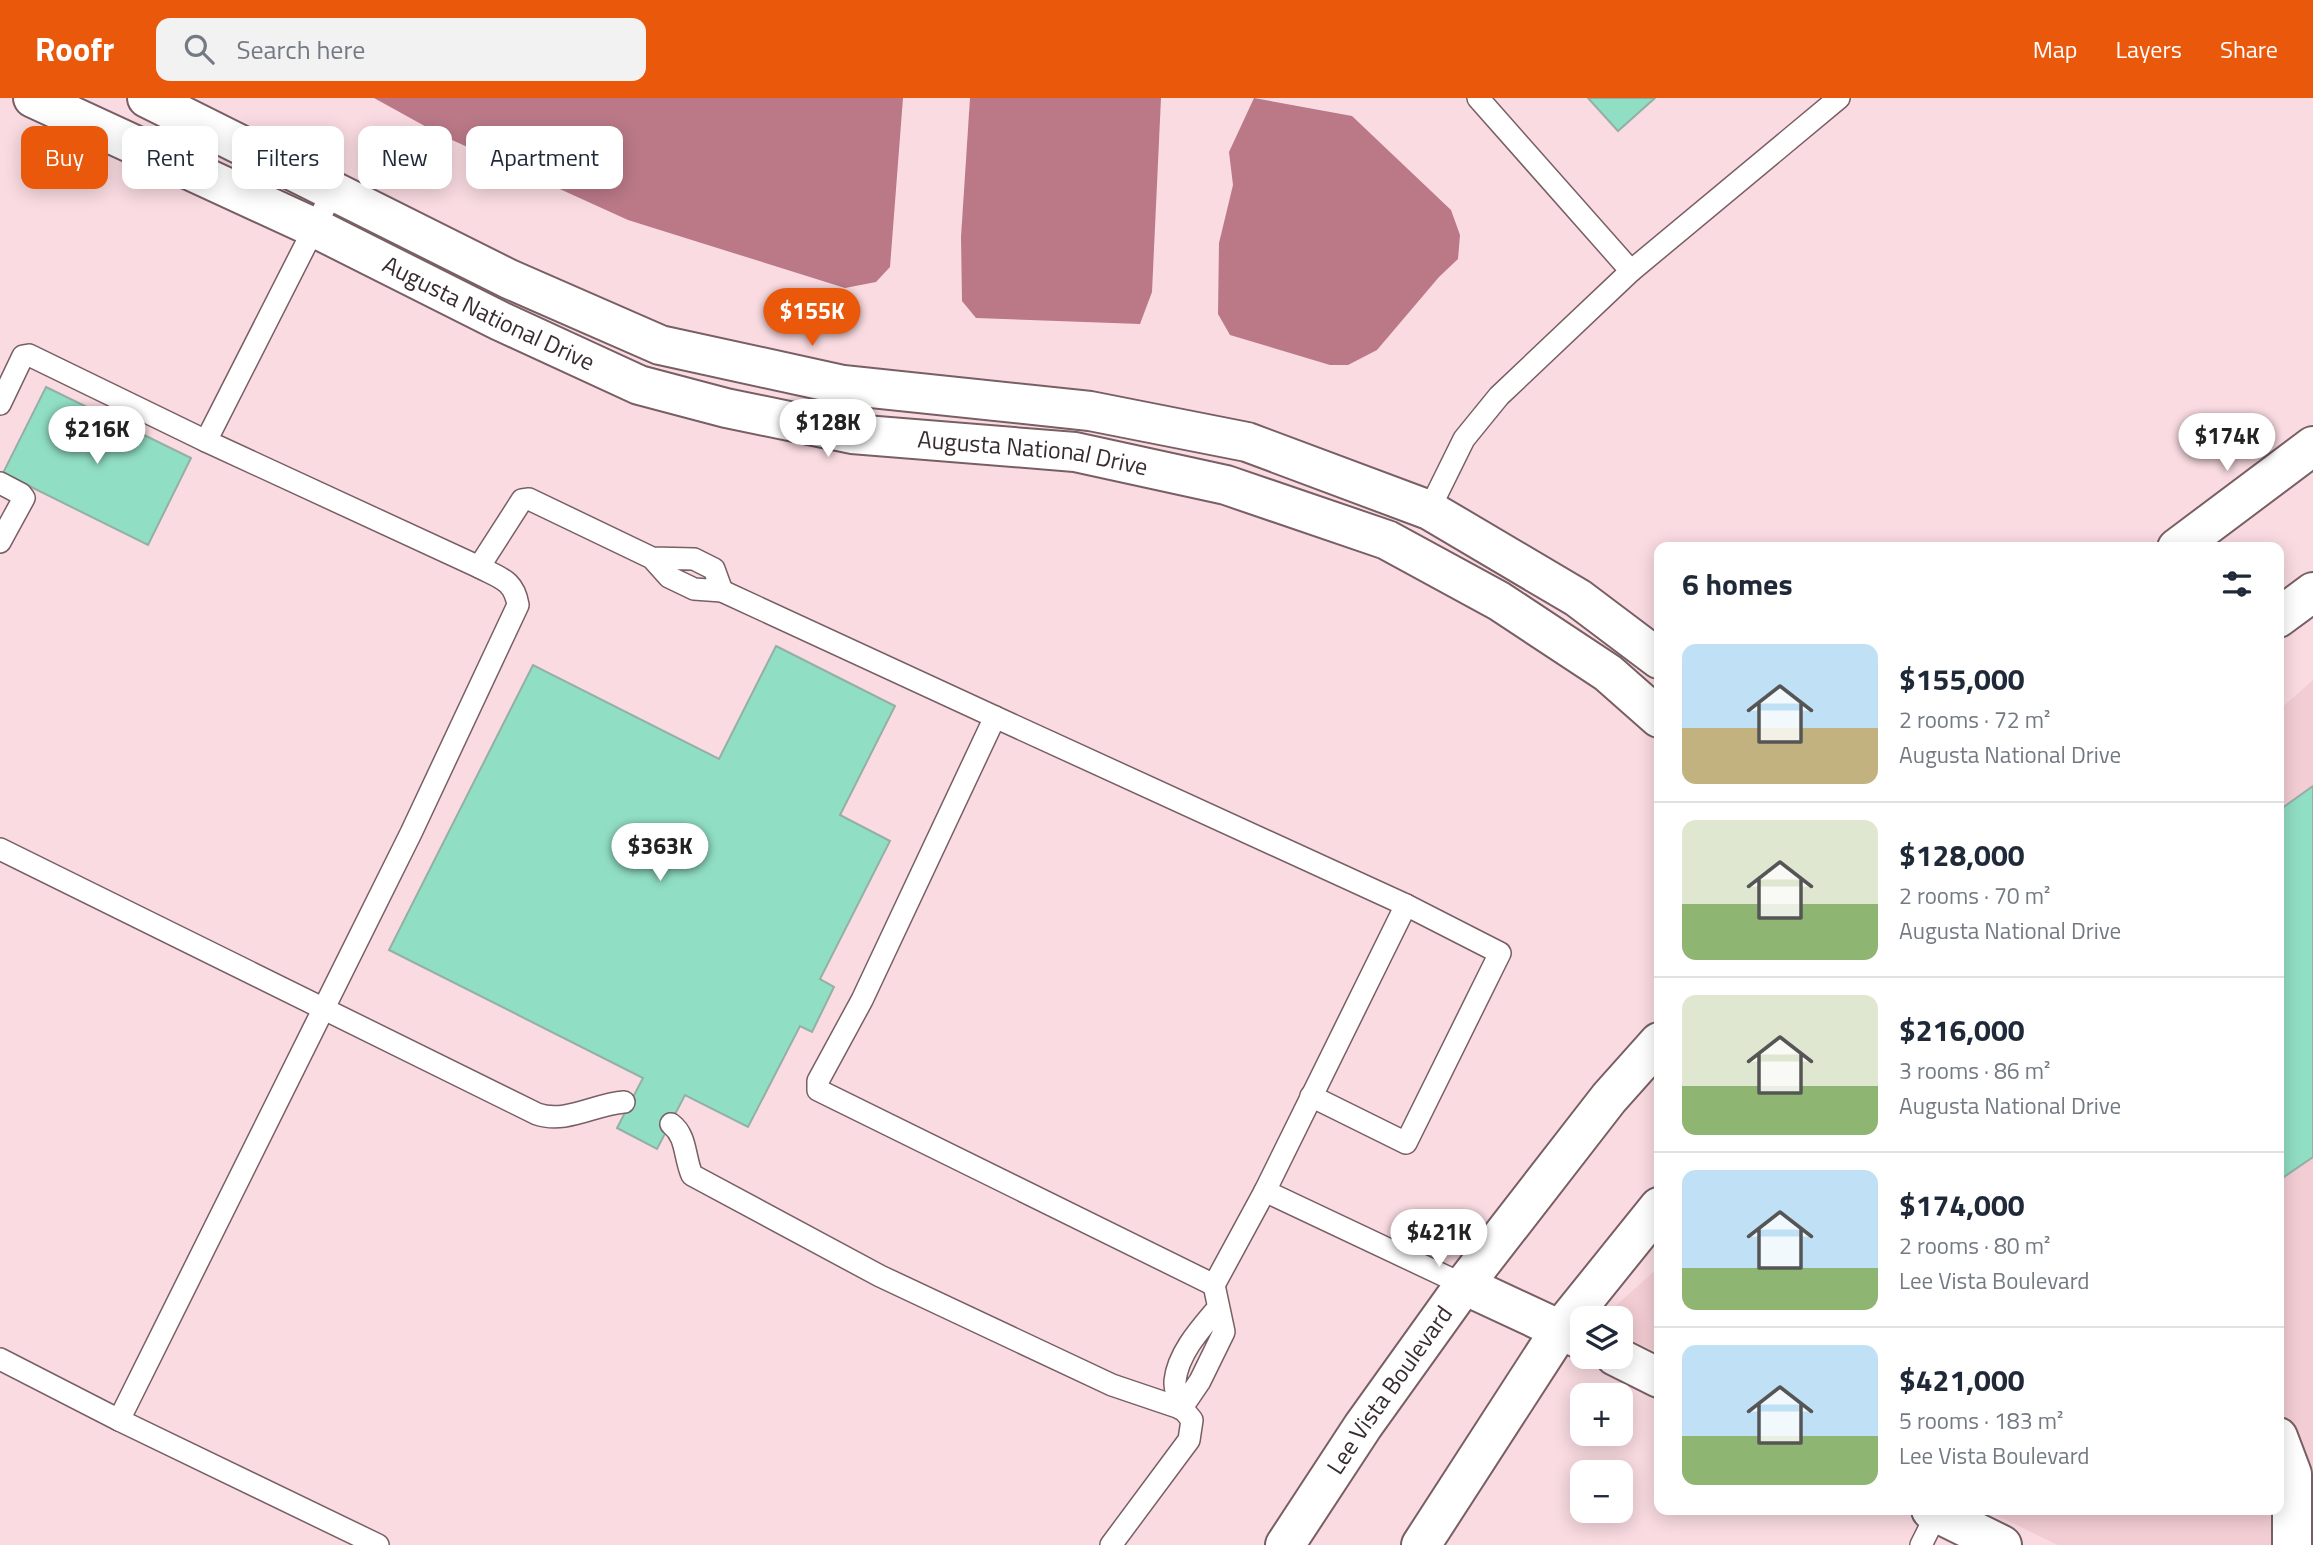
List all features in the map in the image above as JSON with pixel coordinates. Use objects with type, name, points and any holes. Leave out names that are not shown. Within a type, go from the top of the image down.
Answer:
[{"type":"street","name":"Augusta National Drive","points":[[33,98],[315,228],[500,321],[639,385],[726,408],[852,434],[1075,452],[1226,485],[1387,540],[1499,601],[1608,673],[1654,714]]},
{"type":"street","name":"Augusta National Drive","points":[[147,98],[509,279],[660,345],[843,385],[1090,411],[1247,442],[1429,509],[1578,598],[1654,655]]},
{"type":"street","points":[[2184,542],[2313,446]]},
{"type":"street","points":[[2284,614],[2313,592]]},
{"type":"street","name":"Lee Vista Boulevard","points":[[1285,1545],[1363,1426],[1464,1285],[1609,1098],[1654,1048]]},
{"type":"street","points":[[1591,1306],[1654,1215]]},
{"type":"street","points":[[1464,1285],[1570,1335]]},
{"type":"street","points":[[1421,1545],[1570,1336]]},
{"type":"street","points":[[1633,1365],[1654,1376]]},
{"type":"street","points":[[2284,1453],[2292,1474],[2292,1545]]},
{"type":"street","points":[[1930,1523],[2002,1545]]},
{"type":"lane","points":[[1478,98],[1631,271]]},
{"type":"lane","points":[[1429,509],[1464,439],[1499,396],[1631,271],[1839,98]]},
{"type":"lane","points":[[206,441],[333,191]]},
{"type":"lane","points":[[0,404],[23,356],[29,355],[206,441],[479,567],[510,583],[517,596],[518,606],[411,833],[119,1420]]},
{"type":"lane","points":[[0,483],[24,498],[0,542]]},
{"type":"lane","points":[[479,567],[522,500],[529,499],[652,558],[669,577],[694,589],[722,591],[1406,905],[1500,953],[1406,1143],[1311,1096]]},
{"type":"lane","points":[[995,717],[862,1000],[818,1081],[818,1090],[1214,1285]]},
{"type":"lane","points":[[0,849],[547,1117],[560,1117],[610,1103],[624,1102]]},
{"type":"lane","points":[[1181,1409],[1175,1382],[1192,1338],[1218,1308],[1214,1285],[1265,1191],[1406,905]]},
{"type":"lane","points":[[671,1124],[679,1130],[692,1175],[880,1276],[1112,1385],[1181,1409],[1192,1420],[1189,1440],[1111,1545]]},
{"type":"lane","points":[[1265,1191],[1464,1285]]},
{"type":"lane","points":[[0,1359],[119,1420],[378,1545]]},
{"type":"shaded area","points":[[374,98],[903,98],[890,267],[876,282],[845,288],[628,220],[560,189],[623,189],[623,126],[466,126],[466,146],[452,140],[452,126],[425,126]]},
{"type":"shaded area","points":[[970,98],[1161,98],[1152,292],[1140,324],[976,318],[962,301],[961,237]]},
{"type":"shaded area","points":[[1254,98],[1352,116],[1451,210],[1460,235],[1458,259],[1439,277],[1377,350],[1348,365],[1330,365],[1230,335],[1218,314],[1219,243],[1233,185],[1229,152]]},
{"type":"shaded area","points":[[2313,680],[2313,1545],[2058,1545],[1995,1515],[2284,1515],[2284,706]]},
{"type":"shaded area","points":[[1654,1271],[1654,1351],[1633,1341],[1633,1306],[1615,1306]]},
{"type":"building","points":[[1588,98],[1655,98],[1618,131]]},
{"type":"building","points":[[46,387],[191,458],[148,545],[3,473]]},
{"type":"building","points":[[776,646],[895,706],[840,815],[890,841],[820,979],[834,987],[812,1032],[800,1026],[748,1127],[685,1095],[657,1149],[617,1128],[643,1078],[389,950],[533,665],[719,759]]},
{"type":"building","points":[[2313,786],[2313,1157],[2284,1177],[2284,807]]}]
